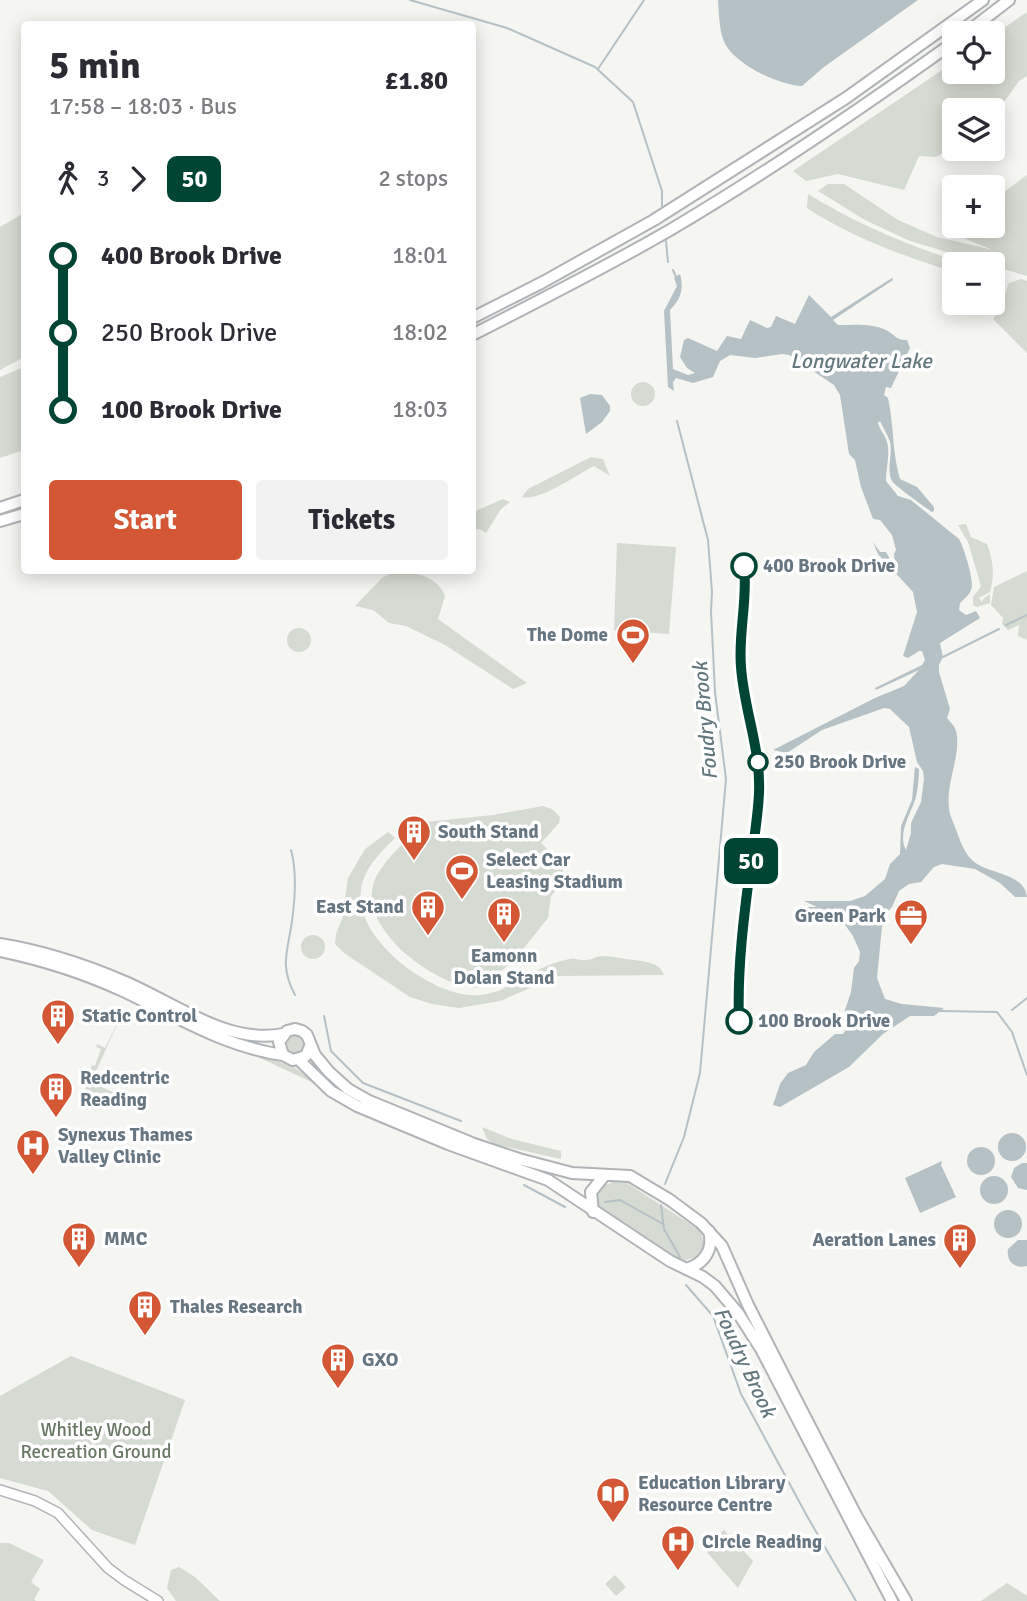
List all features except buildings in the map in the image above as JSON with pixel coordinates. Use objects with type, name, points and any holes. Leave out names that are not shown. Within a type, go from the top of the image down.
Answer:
[{"type":"highway","points":[[476,316],[654,220],[846,98],[983,0]]},
{"type":"highway","points":[[982,21],[1009,0]]},
{"type":"highway","points":[[476,333],[548,297],[670,229],[858,111],[942,51]]},
{"type":"highway","points":[[0,508],[21,501]]},
{"type":"highway","points":[[0,521],[21,514]]},
{"type":"highway","points":[[0,944],[49,954],[104,973],[204,1020],[243,1035],[263,1037],[291,1030],[302,1031],[309,1038],[310,1046],[306,1056],[299,1060],[290,1060],[283,1055],[261,1052],[228,1042],[84,974],[0,951]]},
{"type":"highway","points":[[283,1034],[279,1045],[283,1055]]},
{"type":"highway","points":[[310,1046],[335,1078],[369,1101],[474,1144],[519,1159],[565,1172],[626,1175],[691,1214],[709,1231],[723,1250],[748,1305],[857,1517],[906,1601]]},
{"type":"highway","points":[[299,1060],[331,1091],[357,1106],[448,1144],[542,1178],[670,1261],[715,1286],[751,1333],[891,1601]]},
{"type":"highway","points":[[593,1212],[591,1192],[604,1176]]},
{"type":"highway","points":[[686,1269],[698,1264],[706,1256],[710,1245],[709,1231]]},
{"type":"main road","points":[[0,1490],[35,1501],[58,1513],[108,1568],[159,1601]]},
{"type":"green space","points":[[1027,12],[1027,76],[1019,81],[1005,101],[1005,98],[942,98],[942,153],[936,157],[919,156],[904,190],[838,174],[806,181],[793,171],[942,70],[942,84],[1005,84],[1005,27]]},
{"type":"green space","points":[[1027,175],[1027,276],[1005,269],[1005,252],[947,252],[910,241],[865,220],[818,191],[828,184],[844,184],[898,220],[937,237],[993,250],[963,238],[1005,238],[1005,191]]},
{"type":"green space","points":[[808,194],[885,234],[942,256],[942,268],[895,252],[807,208]]},
{"type":"green space","points":[[21,215],[21,359],[0,370],[0,227]]},
{"type":"green space","points":[[1021,279],[1027,281],[1027,353],[993,319],[996,315],[1005,315],[1005,294],[1009,283]]},
{"type":"green space","points":[[21,368],[21,451],[0,458],[0,377]]},
{"type":"green space","points":[[643,382],[654,389],[655,394],[648,405],[643,406],[632,399],[631,394],[638,383]]},
{"type":"green space","points":[[591,457],[603,459],[610,476],[594,466],[548,491],[522,497],[528,489]]},
{"type":"green space","points":[[503,499],[510,502],[501,509],[486,533],[476,530],[476,511]]},
{"type":"green space","points":[[966,524],[971,537],[987,544],[992,562],[990,592],[979,598],[982,602],[990,594],[990,603],[977,607],[973,605],[973,597],[981,586],[968,542],[958,525]]},
{"type":"green space","points":[[617,543],[676,547],[669,634],[614,630]]},
{"type":"green space","points":[[1027,571],[1027,640],[1018,636],[1019,625],[1008,630],[1002,624],[1003,618],[991,605],[994,587]]},
{"type":"green space","points":[[389,574],[419,574],[431,579],[442,589],[445,596],[438,619],[527,683],[513,689],[445,645],[406,626],[389,623],[373,610],[355,606],[382,578]]},
{"type":"green space","points":[[299,628],[310,635],[311,640],[304,651],[299,652],[288,645],[287,640],[294,629]]},
{"type":"green space","name":"Select Car Leasing Stadium","points":[[543,806],[552,809],[560,817],[559,823],[541,843],[561,862],[563,870],[557,889],[551,896],[548,918],[519,954],[485,987],[449,981],[411,958],[395,943],[382,926],[374,909],[372,892],[384,865],[419,827],[426,822],[493,815]]},
{"type":"green space","points":[[388,832],[395,838],[365,875],[361,890],[362,908],[369,926],[381,944],[415,974],[454,992],[471,995],[499,990],[540,969],[573,959],[588,960],[602,956],[652,963],[659,967],[664,975],[558,976],[500,1001],[459,1008],[410,997],[344,953],[335,944],[348,878],[365,849]]},
{"type":"green space","points":[[313,935],[321,939],[325,947],[321,955],[313,959],[305,955],[301,947],[305,939]]},
{"type":"green space","points":[[122,1014],[91,1082],[119,1095],[116,1099],[85,1090],[92,1065],[95,1066],[101,1049],[96,1047],[97,1044],[105,1048]]},
{"type":"green space","points":[[295,1035],[302,1038],[305,1045],[302,1052],[295,1055],[288,1052],[285,1045],[288,1038]]},
{"type":"green space","points":[[245,1051],[292,1066],[319,1084],[318,1085]]},
{"type":"green space","points":[[482,1127],[512,1139],[561,1151],[561,1159],[494,1144],[487,1139]]},
{"type":"green space","points":[[624,1181],[701,1231],[704,1245],[699,1256],[683,1261],[676,1259],[599,1209],[595,1199],[600,1187]]},
{"type":"green space","name":"Whitley Wood Recreation Ground","points":[[71,1356],[185,1400],[135,1545],[92,1530],[48,1491],[0,1478],[0,1396]]},
{"type":"green space","points":[[724,1530],[753,1561],[738,1588],[705,1550]]},
{"type":"green space","points":[[0,1543],[9,1543],[44,1560],[31,1582],[40,1589],[34,1599],[36,1601],[0,1601]]},
{"type":"green space","points":[[179,1567],[195,1577],[220,1601],[176,1601],[167,1588],[171,1570]]},
{"type":"green space","points":[[615,1575],[626,1587],[616,1596],[605,1584]]},
{"type":"green space","points":[[1007,1583],[1027,1596],[1027,1601],[981,1601]]},
{"type":"water","points":[[718,0],[918,0],[824,67],[802,86],[769,77],[735,56],[723,39]]},
{"type":"water","name":"Longwater Lake","points":[[680,274],[681,293],[670,310],[673,369],[688,375],[695,373],[687,368],[680,357],[684,340],[688,338],[717,351],[727,336],[741,339],[750,320],[767,328],[771,327],[776,316],[795,324],[809,295],[831,317],[892,278],[893,280],[833,320],[838,325],[880,328],[907,340],[910,348],[891,388],[886,387],[884,395],[888,398],[890,408],[900,479],[917,487],[934,507],[934,511],[892,481],[890,442],[880,421],[878,423],[888,449],[886,481],[898,496],[911,500],[959,539],[971,574],[972,588],[960,603],[959,610],[966,615],[976,611],[980,618],[940,643],[943,657],[939,672],[950,709],[947,718],[955,729],[957,741],[949,811],[961,842],[972,860],[1012,878],[1024,889],[1027,897],[1015,897],[1000,883],[975,869],[942,864],[934,867],[921,882],[909,884],[899,891],[892,907],[883,916],[877,978],[885,999],[902,1004],[944,1008],[934,1016],[910,1016],[883,1034],[849,1067],[780,1107],[773,1105],[780,1084],[788,1073],[806,1065],[814,1052],[835,1034],[843,1034],[847,1028],[844,1013],[851,992],[854,968],[859,961],[860,952],[843,922],[805,909],[817,907],[804,901],[850,901],[865,896],[885,879],[890,864],[900,854],[901,826],[912,800],[915,767],[919,769],[918,783],[904,830],[906,850],[911,823],[921,802],[924,779],[909,727],[890,709],[884,708],[822,730],[787,753],[773,750],[904,686],[919,670],[876,690],[875,688],[922,665],[925,660],[922,651],[908,658],[903,656],[917,612],[913,592],[878,554],[873,542],[880,552],[886,552],[892,563],[895,563],[896,550],[892,535],[880,520],[873,519],[861,487],[855,460],[849,454],[840,395],[834,385],[789,355],[782,354],[755,358],[730,355],[720,361],[713,377],[693,383],[676,378],[673,382],[674,391],[668,387],[664,311],[677,286],[674,278]]},
{"type":"water","points":[[590,394],[602,395],[610,406],[610,411],[602,422],[586,434],[580,398]]},
{"type":"water","points":[[1012,1133],[1022,1137],[1026,1147],[1022,1157],[1012,1161],[1002,1157],[998,1147],[1002,1137]]},
{"type":"water","points":[[981,1147],[991,1151],[995,1161],[991,1171],[981,1175],[971,1171],[967,1161],[971,1151]]},
{"type":"water","points":[[942,1161],[941,1165],[956,1197],[920,1213],[905,1178]]},
{"type":"water","points":[[1027,1163],[1027,1190],[1018,1188],[1011,1177],[1014,1168]]},
{"type":"water","points":[[994,1176],[1004,1180],[1008,1190],[1004,1200],[994,1204],[984,1200],[980,1190],[984,1180]]},
{"type":"water","points":[[1008,1210],[1018,1214],[1022,1224],[1018,1234],[1008,1238],[998,1234],[994,1224],[998,1214]]},
{"type":"water","points":[[1018,1240],[1027,1240],[1027,1266],[1015,1265],[1008,1258],[1008,1249]]},
{"type":"waterway","name":"Foudry Brook","points":[[410,0],[507,28],[595,67],[633,102],[662,191],[662,206]]},
{"type":"waterway","points":[[598,69],[644,0]]},
{"type":"waterway","name":"Foudry Brook","points":[[666,241],[668,262]]},
{"type":"waterway","name":"Foudry Brook","points":[[673,270],[677,279]]},
{"type":"waterway","name":"Foudry Brook","points":[[665,1184],[684,1137],[700,1073],[726,779],[715,692],[708,540],[677,421]]},
{"type":"waterway","points":[[1006,625],[1027,615]]},
{"type":"waterway","points":[[943,657],[999,629]]},
{"type":"waterway","points":[[291,850],[295,894],[286,966],[295,995]]},
{"type":"waterway","points":[[1012,1010],[1027,998]]},
{"type":"waterway","points":[[940,1011],[997,1012],[1012,1032],[1027,1075]]},
{"type":"waterway","points":[[324,1016],[331,1051],[363,1083],[461,1121]]},
{"type":"waterway","points":[[524,1185],[565,1207]]},
{"type":"waterway","points":[[605,1202],[620,1200],[663,1224]]},
{"type":"waterway","name":"Foudry Brook","points":[[661,1205],[664,1229],[680,1257]]},
{"type":"waterway","name":"Foudry Brook","points":[[686,1285],[713,1316],[741,1394],[856,1601]]},
{"type":"bus line","name":"50","points":[[739,1021],[738,985],[742,938],[759,793],[757,748],[741,668],[740,647],[746,583],[744,566]]},
{"type":"place","name":"400 Brook Drive","points":[[744,566]]},
{"type":"place","name":"The Dome","points":[[633,665]]},
{"type":"place","name":"250 Brook Drive","points":[[758,762]]},
{"type":"place","name":"South Stand","points":[[414,862]]},
{"type":"place","name":"Select Car Leasing Stadium","points":[[462,901]]},
{"type":"place","name":"East Stand","points":[[428,937]]},
{"type":"place","name":"Eamonn Dolan Stand","points":[[504,944]]},
{"type":"place","name":"Green Park","points":[[911,946]]},
{"type":"place","name":"100 Brook Drive","points":[[739,1021]]},
{"type":"place","name":"Static Control","points":[[58,1046]]},
{"type":"place","name":"Redcentric Reading","points":[[56,1119]]},
{"type":"place","name":"Synexus Thames Valley Clinic","points":[[33,1176]]},
{"type":"place","name":"MMC","points":[[79,1269]]},
{"type":"place","name":"Aeration Lanes","points":[[960,1270]]},
{"type":"place","name":"Thales Research","points":[[145,1337]]},
{"type":"place","name":"GXO","points":[[338,1390]]},
{"type":"place","name":"Education Library Resource Centre","points":[[613,1524]]},
{"type":"place","name":"CIrcle Reading","points":[[678,1572]]}]
